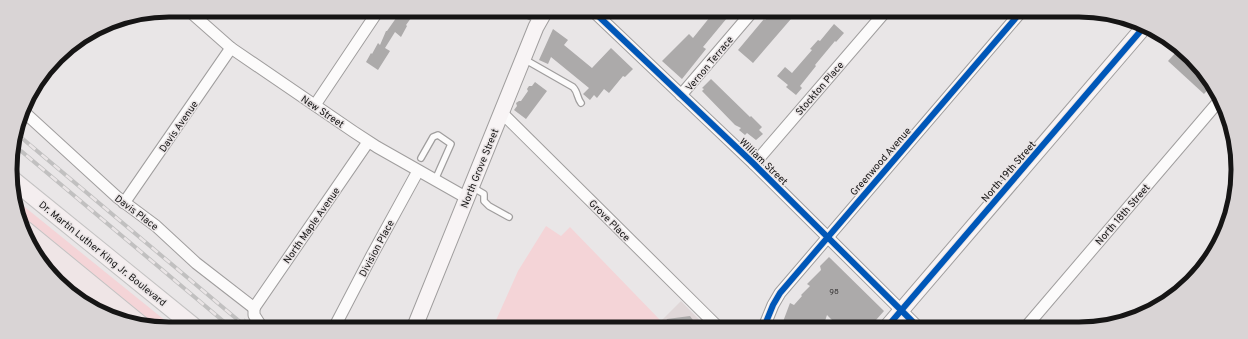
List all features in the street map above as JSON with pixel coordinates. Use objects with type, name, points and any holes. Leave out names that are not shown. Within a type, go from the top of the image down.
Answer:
[{"type":"highway","points":[[34,239],[128,317]]},
{"type":"main road","name":"Dr. Martin Luther King Jr. Boulevard","points":[[17,184],[188,322]]},
{"type":"street","name":"New Street","points":[[196,17],[232,48],[368,142],[435,180],[470,192]]},
{"type":"street","points":[[315,105],[374,17]]},
{"type":"street","name":"North Grove Street","points":[[417,322],[543,17]]},
{"type":"street","name":"William Street","points":[[599,17],[754,164],[913,322]]},
{"type":"street","name":"Vernon Terrace","points":[[682,95],[748,17]]},
{"type":"street","name":"Stockton Place","points":[[754,164],[881,17]]},
{"type":"street","name":"Greenwood Avenue","points":[[766,322],[777,296],[1017,17]]},
{"type":"street","name":"North 19th Street","points":[[891,322],[1141,31]]},
{"type":"street","name":"Davis Avenue","points":[[124,203],[232,48]]},
{"type":"street","name":"North 18th Street","points":[[1030,322],[1216,105]]},
{"type":"street","name":"Grove Place","points":[[502,113],[713,322]]},
{"type":"street","name":"Davis Place","points":[[27,115],[124,203],[156,226],[196,262],[254,308]]},
{"type":"street","name":"North Maple Avenue","points":[[254,308],[368,142]]},
{"type":"street","name":"Division Place","points":[[337,322],[418,171]]},
{"type":"street","points":[[254,308],[254,315],[258,322]]},
{"type":"lane","points":[[524,59],[573,87],[578,100],[581,103]]},
{"type":"lane","points":[[421,158],[435,135],[438,135],[451,144],[435,180]]},
{"type":"lane","points":[[470,192],[484,194],[484,201],[489,206],[509,217]]},
{"type":"shaded area","points":[[21,204],[167,322],[147,320],[26,220]]},
{"type":"shaded area","points":[[546,226],[561,236],[570,227],[661,322],[495,322],[518,271]]},
{"type":"shaded area","points":[[65,273],[109,309],[89,299]]},
{"type":"shaded area","points":[[681,301],[701,322],[661,322]]},
{"type":"building","points":[[397,17],[412,17],[406,25],[407,26],[401,37],[395,32],[385,48],[390,51],[378,70],[366,62],[378,43],[380,45],[387,31]]},
{"type":"building","points":[[710,17],[728,17],[703,47],[706,49],[682,79],[662,61],[689,34],[693,38]]},
{"type":"building","points":[[768,17],[793,17],[753,63],[738,50],[764,19],[765,20]]},
{"type":"building","points":[[834,24],[844,33],[836,42],[835,41],[815,65],[816,66],[800,86],[802,88],[796,95],[786,87],[788,85],[777,76],[785,67],[792,73],[812,50],[810,49],[818,40],[820,41]]},
{"type":"building","points":[[553,29],[568,40],[564,45],[592,68],[611,48],[633,69],[625,77],[623,76],[609,93],[604,89],[597,98],[594,95],[590,100],[583,94],[589,88],[551,57],[548,64],[539,60]]},
{"type":"building","points":[[1176,53],[1193,69],[1208,89],[1204,94],[1168,61]]},
{"type":"building","points":[[711,79],[762,127],[759,130],[763,134],[756,140],[747,133],[745,135],[739,130],[741,128],[735,125],[702,91],[704,89],[702,88]]},
{"type":"building","points":[[535,82],[547,91],[526,119],[514,110],[517,106],[516,103],[521,101],[528,91],[527,89],[529,86],[532,86]]},
{"type":"building","points":[[829,257],[884,311],[876,320],[871,320],[869,322],[834,322],[827,315],[825,322],[783,322],[790,303],[794,305],[802,296],[801,295],[810,286],[807,284],[821,270],[820,266]]},
{"type":"building","points":[[690,316],[694,322],[666,322],[667,319]]},
{"type":"railway","points":[[21,137],[240,322]]},
{"type":"railway","points":[[18,149],[224,322]]},
{"type":"cycle path","points":[[599,17],[754,164],[913,322]]},
{"type":"cycle path","points":[[766,322],[780,293],[1017,17]]},
{"type":"cycle path","points":[[891,322],[1141,31]]}]
